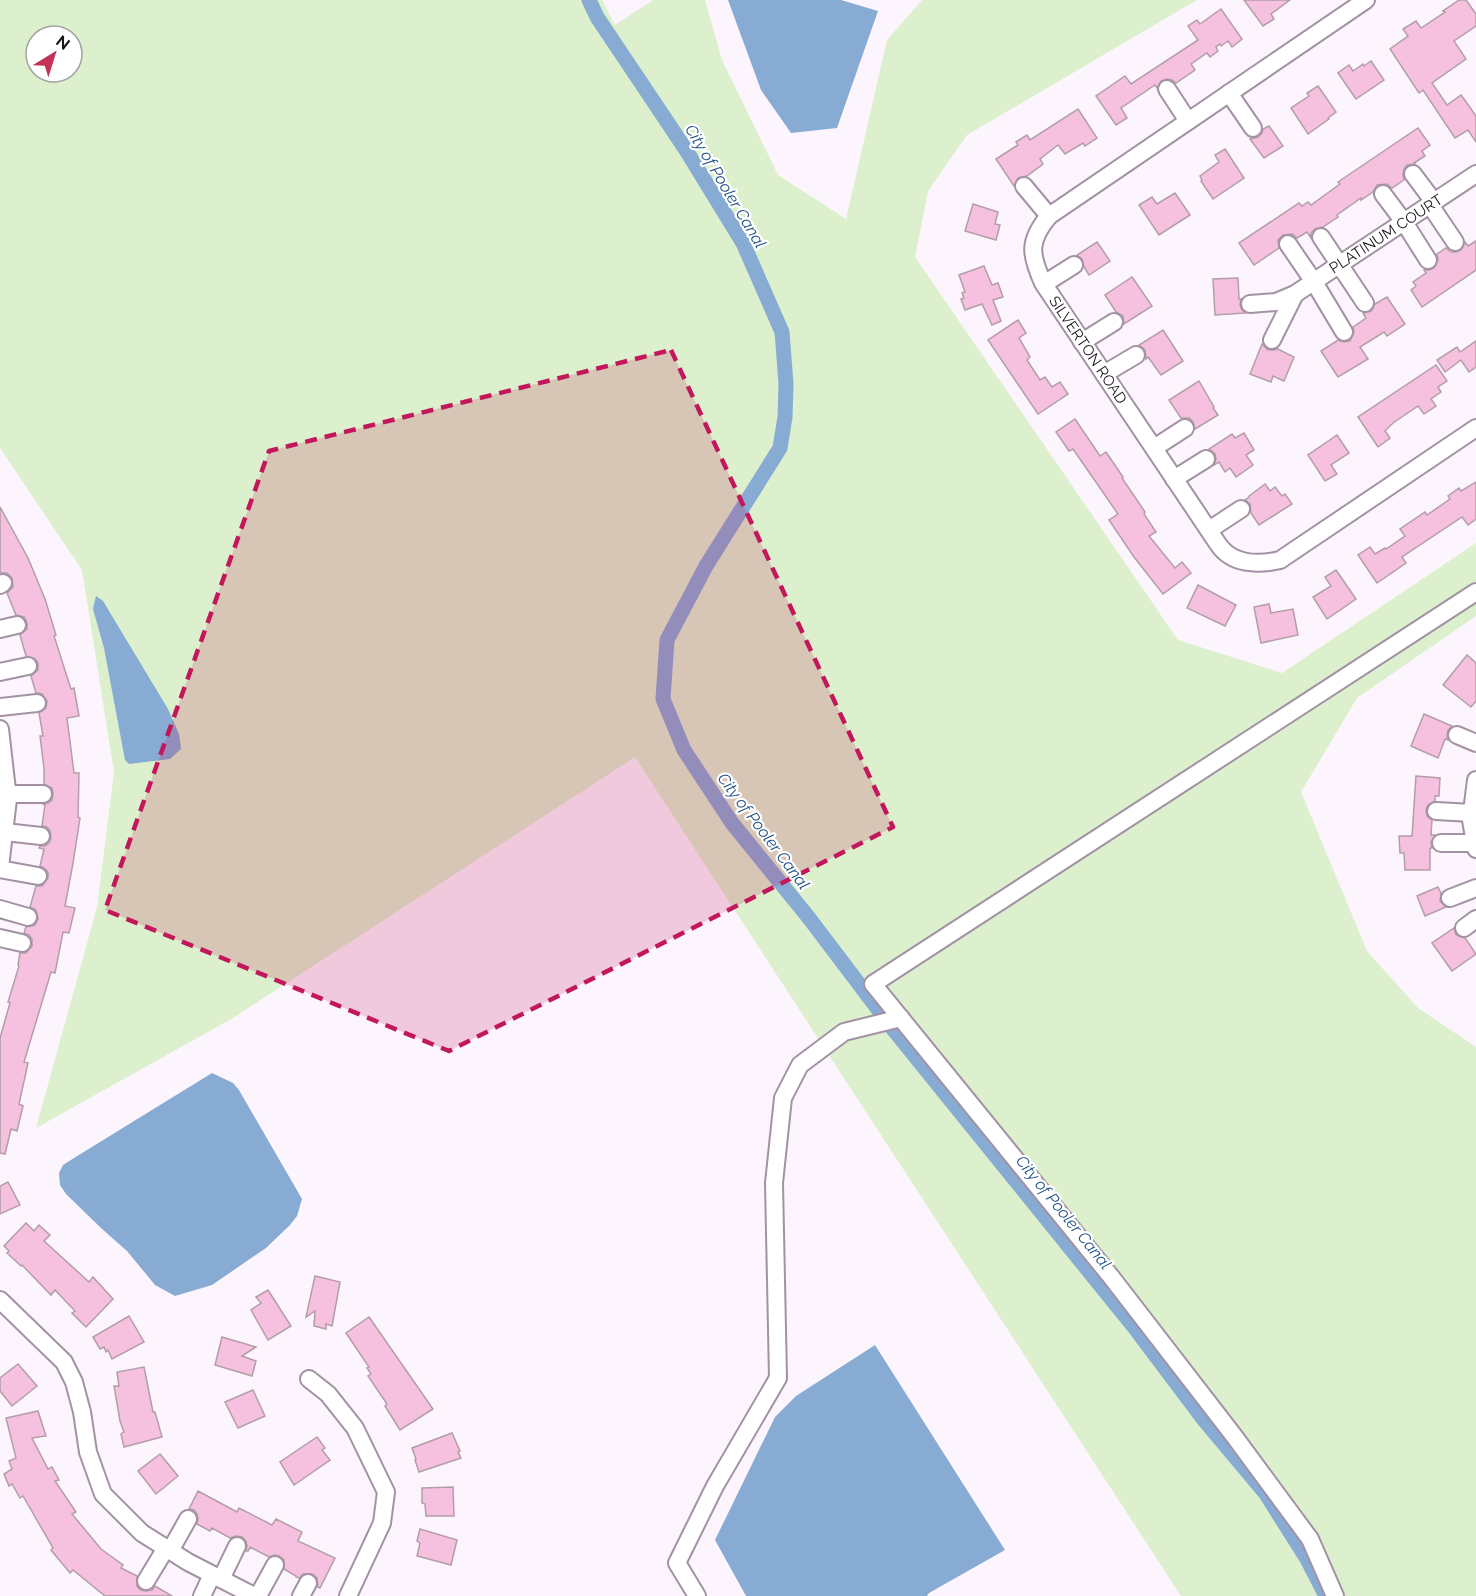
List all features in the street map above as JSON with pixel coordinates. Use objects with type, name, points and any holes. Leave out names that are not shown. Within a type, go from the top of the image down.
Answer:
[{"type":"street","name":"SILVERTON ROAD","points":[[1366,0],[1049,216],[1038,230],[1033,246],[1033,262],[1044,284],[1174,479],[1221,548],[1234,558],[1249,563],[1263,564],[1280,560],[1476,428]]},
{"type":"street","points":[[1167,89],[1188,121]]},
{"type":"street","points":[[1229,93],[1253,128]]},
{"type":"street","points":[[1413,174],[1455,242]]},
{"type":"street","name":"PLATINUM COURT","points":[[1250,304],[1276,303],[1295,294],[1476,174]]},
{"type":"street","points":[[1024,186],[1049,216]]},
{"type":"street","points":[[1383,194],[1428,260]]},
{"type":"street","points":[[1321,237],[1365,303]]},
{"type":"street","points":[[1288,244],[1344,332]]},
{"type":"street","points":[[1044,284],[1074,265]]},
{"type":"street","points":[[1272,340],[1295,294]]},
{"type":"street","points":[[1082,342],[1114,322]]},
{"type":"street","points":[[1104,374],[1137,355]]},
{"type":"street","points":[[1154,448],[1185,428]]},
{"type":"street","points":[[1174,479],[1206,459]]},
{"type":"street","points":[[1209,530],[1240,509]]},
{"type":"street","points":[[1335,1596],[1310,1539],[1234,1436],[1112,1278],[873,984],[1476,592]]},
{"type":"street","points":[[0,629],[17,625]]},
{"type":"street","points":[[0,672],[28,666]]},
{"type":"street","points":[[0,707],[37,703]]},
{"type":"street","points":[[0,729],[7,794],[3,813],[5,832],[0,864],[38,876]]},
{"type":"street","points":[[1457,735],[1476,743]]},
{"type":"street","points":[[1474,831],[1476,780]]},
{"type":"street","points":[[7,794],[43,794]]},
{"type":"street","points":[[1436,811],[1474,831]]},
{"type":"street","points":[[1441,843],[1474,831]]},
{"type":"street","points":[[5,832],[41,836]]},
{"type":"street","points":[[1450,898],[1476,888]]},
{"type":"street","points":[[0,909],[28,916]]},
{"type":"street","points":[[0,938],[22,943]]},
{"type":"street","points":[[698,1596],[677,1563],[715,1486],[778,1378],[774,1183],[783,1098],[800,1065],[844,1032],[901,1018]]},
{"type":"street","points":[[0,1300],[64,1362],[74,1382],[82,1412],[88,1452],[103,1494],[142,1533],[188,1562],[254,1596],[275,1564]]},
{"type":"street","points":[[309,1379],[328,1394],[355,1428],[386,1492],[382,1523],[348,1596]]},
{"type":"street","points":[[146,1581],[188,1519]]},
{"type":"street","points":[[202,1596],[237,1546]]},
{"type":"highlighted area","points":[[671,350],[893,827],[449,1051],[105,910],[269,451]]},
{"type":"green space","points":[[0,0],[602,0],[615,25],[653,0],[705,0],[722,60],[778,175],[846,219],[887,40],[922,0],[1197,0],[967,135],[928,191],[915,257],[1178,640],[1282,673],[1476,543],[1476,616],[1357,698],[1301,792],[1367,951],[1418,1008],[1476,1047],[1476,1596],[1181,1596],[635,757],[233,1018],[36,1128],[97,907],[114,772],[82,570],[0,448]]},
{"type":"water","points":[[728,0],[841,0],[878,11],[837,128],[791,133],[761,90]]},
{"type":"water","points":[[96,596],[103,601],[168,709],[179,734],[181,749],[170,759],[129,764],[125,760],[104,648],[93,609]]},
{"type":"water","points":[[212,1073],[233,1083],[239,1090],[302,1199],[297,1216],[266,1248],[212,1285],[175,1296],[155,1285],[127,1251],[66,1194],[60,1185],[59,1173],[63,1165]]},
{"type":"water","points":[[875,1345],[1005,1550],[927,1596],[746,1596],[715,1540],[775,1417],[796,1396]]},
{"type":"building","points":[[1244,0],[1290,0],[1271,14],[1274,19],[1263,26]]},
{"type":"building","points":[[1459,0],[1466,0],[1476,14],[1476,26],[1454,41],[1466,59],[1432,83],[1447,105],[1461,95],[1464,99],[1476,116],[1476,142],[1468,130],[1455,138],[1423,90],[1419,93],[1390,49],[1408,36],[1403,29],[1416,21],[1421,28]]},
{"type":"building","points":[[1221,9],[1242,39],[1232,47],[1228,41],[1221,46],[1220,44],[1216,47],[1218,51],[1210,57],[1207,53],[1191,64],[1195,70],[1176,83],[1167,79],[1161,81],[1157,88],[1155,85],[1121,108],[1127,118],[1116,125],[1096,96],[1125,76],[1131,84],[1198,40],[1188,26],[1197,20],[1200,24]]},
{"type":"building","points":[[1371,61],[1384,80],[1356,99],[1338,73],[1349,65],[1353,71]]},
{"type":"building","points":[[1318,86],[1336,112],[1308,134],[1291,108],[1309,96],[1307,93]]},
{"type":"building","points":[[1078,109],[1097,138],[1065,154],[1058,145],[1040,159],[1043,164],[1027,176],[1018,178],[1014,186],[996,159],[1018,145],[1016,142],[1027,135],[1030,140]]},
{"type":"building","points":[[1269,126],[1283,146],[1264,158],[1250,139],[1258,137],[1263,129]]},
{"type":"building","points":[[1418,128],[1430,145],[1422,151],[1425,156],[1415,164],[1407,165],[1404,169],[1404,180],[1392,188],[1387,184],[1377,185],[1373,192],[1337,215],[1338,217],[1323,227],[1315,229],[1311,233],[1311,238],[1307,232],[1297,238],[1292,234],[1283,235],[1278,240],[1279,248],[1254,265],[1239,243],[1299,203],[1302,206],[1308,202],[1311,205],[1340,184],[1338,182]]},
{"type":"building","points":[[1225,149],[1244,178],[1213,199],[1200,176],[1219,162],[1215,155]]},
{"type":"building","points":[[1175,193],[1190,215],[1159,235],[1139,205],[1152,197],[1157,204]]},
{"type":"building","points":[[973,204],[998,212],[995,224],[1000,225],[996,240],[965,231]]},
{"type":"building","points":[[1476,241],[1476,270],[1422,307],[1411,290],[1416,286],[1413,282],[1426,273],[1424,270],[1434,268],[1438,260],[1437,254],[1446,248],[1451,252],[1456,252],[1461,250],[1465,242],[1468,246]]},
{"type":"building","points":[[1097,242],[1110,261],[1089,275],[1082,259],[1077,255]]},
{"type":"building","points":[[984,266],[992,285],[998,283],[1003,297],[993,300],[1001,321],[992,325],[982,304],[965,310],[961,299],[964,298],[962,293],[965,292],[959,275]]},
{"type":"building","points":[[1132,277],[1152,306],[1124,324],[1123,316],[1116,312],[1105,295]]},
{"type":"building","points":[[1238,278],[1240,305],[1246,313],[1215,315],[1213,279]]},
{"type":"building","points":[[1387,297],[1405,324],[1387,336],[1384,332],[1360,347],[1368,359],[1338,377],[1321,351],[1338,340],[1350,341],[1354,332],[1353,327],[1366,318],[1363,313],[1371,311],[1375,304]]},
{"type":"building","points":[[1018,320],[1026,333],[1019,338],[1030,357],[1027,360],[1040,380],[1045,377],[1052,387],[1060,382],[1068,394],[1038,414],[988,340]]},
{"type":"building","points":[[1163,330],[1183,361],[1161,375],[1148,357],[1146,359],[1145,350],[1139,345]]},
{"type":"building","points":[[1476,341],[1476,367],[1469,372],[1461,360],[1445,372],[1437,360],[1457,347],[1460,352]]},
{"type":"building","points":[[1262,344],[1268,350],[1278,349],[1294,357],[1284,381],[1273,376],[1271,382],[1250,374]]},
{"type":"building","points":[[1436,365],[1447,381],[1438,387],[1441,392],[1431,399],[1436,406],[1424,414],[1418,406],[1393,423],[1385,431],[1390,438],[1378,447],[1358,417]]},
{"type":"building","points":[[1199,381],[1218,415],[1195,429],[1193,422],[1189,418],[1181,418],[1169,400]]},
{"type":"building","points":[[1075,419],[1100,456],[1106,452],[1123,477],[1156,532],[1149,536],[1175,568],[1182,562],[1191,573],[1163,594],[1109,520],[1118,514],[1073,449],[1069,451],[1056,432]]},
{"type":"building","points":[[1244,433],[1254,450],[1246,455],[1253,465],[1236,477],[1230,468],[1225,472],[1219,462],[1214,465],[1215,454],[1209,449],[1232,434],[1235,438]]},
{"type":"building","points":[[1337,435],[1349,453],[1331,465],[1337,474],[1325,481],[1308,455]]},
{"type":"building","points":[[1476,482],[1476,519],[1468,525],[1462,517],[1402,557],[1406,563],[1377,583],[1358,555],[1370,547],[1375,554],[1386,549],[1405,536],[1400,529],[1425,512],[1427,515],[1450,499],[1448,496],[1459,488],[1461,491]]},
{"type":"building","points":[[1265,484],[1270,491],[1275,487],[1282,496],[1285,494],[1292,504],[1259,525],[1251,513],[1250,504],[1245,500]]},
{"type":"building","points":[[0,507],[28,558],[45,599],[71,689],[74,688],[79,716],[67,718],[74,773],[79,773],[78,817],[80,818],[65,906],[75,908],[69,933],[63,932],[55,973],[51,972],[24,1062],[28,1063],[19,1104],[23,1106],[17,1131],[11,1129],[5,1154],[0,1153],[0,1038],[19,966],[20,953],[26,953],[32,946],[32,939],[24,933],[26,927],[35,925],[38,919],[36,910],[30,907],[36,886],[42,886],[48,878],[48,872],[40,866],[44,849],[39,848],[49,843],[51,838],[47,827],[42,826],[45,805],[43,804],[52,800],[53,793],[52,788],[44,784],[40,736],[43,736],[39,713],[46,708],[47,701],[42,694],[36,693],[31,676],[38,670],[38,663],[35,659],[26,656],[20,635],[27,629],[27,623],[24,617],[16,615],[7,593],[13,587],[12,578],[7,573],[0,573]]},
{"type":"building","points":[[1336,570],[1356,599],[1327,619],[1313,597],[1331,586],[1325,577]]},
{"type":"building","points":[[1198,585],[1236,605],[1225,626],[1187,608]]},
{"type":"building","points":[[1269,604],[1271,613],[1293,609],[1298,635],[1261,643],[1254,607]]},
{"type":"building","points":[[1467,655],[1476,663],[1476,701],[1471,707],[1443,685]]},
{"type":"building","points":[[1424,714],[1452,726],[1448,730],[1448,740],[1445,739],[1438,758],[1411,746]]},
{"type":"building","points":[[1416,776],[1440,778],[1439,796],[1435,796],[1435,801],[1428,805],[1426,810],[1427,816],[1432,820],[1431,835],[1435,835],[1431,842],[1432,848],[1430,848],[1430,870],[1405,870],[1404,853],[1400,853],[1399,836],[1412,836]]},
{"type":"building","points":[[1438,887],[1441,893],[1440,901],[1446,907],[1425,916],[1417,896]]},
{"type":"building","points":[[1454,928],[1456,935],[1465,938],[1476,954],[1452,971],[1432,943]]},
{"type":"building","points":[[8,1182],[20,1205],[0,1214],[0,1186]]},
{"type":"building","points":[[26,1223],[34,1231],[39,1225],[50,1235],[44,1241],[89,1282],[93,1277],[113,1299],[86,1327],[72,1313],[75,1311],[55,1290],[51,1295],[7,1253],[9,1251],[4,1246]]},
{"type":"building","points":[[315,1276],[340,1282],[332,1326],[326,1324],[326,1329],[314,1326],[315,1311],[306,1317]]},
{"type":"building","points":[[268,1290],[291,1326],[268,1340],[251,1310],[261,1303],[256,1297]]},
{"type":"building","points":[[129,1316],[144,1342],[112,1359],[108,1350],[106,1352],[104,1347],[100,1349],[93,1337]]},
{"type":"building","points":[[369,1317],[433,1409],[400,1430],[385,1406],[387,1404],[368,1376],[371,1374],[367,1368],[369,1367],[346,1333]]},
{"type":"building","points":[[222,1337],[256,1347],[242,1356],[256,1361],[252,1376],[215,1365]]},
{"type":"building","points":[[18,1364],[37,1386],[12,1406],[0,1391],[0,1378]]},
{"type":"building","points":[[144,1367],[153,1412],[155,1412],[162,1437],[124,1447],[121,1434],[124,1432],[114,1386],[119,1386],[117,1372]]},
{"type":"building","points":[[253,1390],[265,1416],[238,1428],[225,1402]]},
{"type":"building","points":[[38,1411],[46,1436],[32,1438],[48,1469],[52,1467],[59,1480],[55,1481],[76,1512],[72,1514],[101,1549],[123,1565],[121,1568],[137,1576],[137,1586],[140,1590],[152,1590],[155,1586],[172,1596],[105,1596],[73,1570],[70,1573],[51,1550],[53,1548],[23,1496],[20,1498],[12,1484],[9,1486],[4,1474],[12,1469],[9,1461],[16,1458],[6,1418]]},
{"type":"building","points":[[452,1433],[461,1458],[419,1472],[412,1448]]},
{"type":"building","points":[[317,1437],[325,1448],[322,1450],[330,1460],[294,1485],[280,1462]]},
{"type":"building","points":[[160,1454],[178,1476],[156,1494],[138,1471]]},
{"type":"building","points":[[453,1487],[454,1516],[426,1516],[425,1504],[422,1503],[422,1488]]},
{"type":"building","points":[[198,1491],[237,1512],[239,1508],[272,1525],[276,1519],[302,1532],[298,1541],[335,1558],[320,1588],[317,1578],[312,1574],[303,1574],[299,1578],[284,1569],[284,1560],[279,1556],[269,1557],[250,1547],[246,1551],[246,1541],[242,1537],[230,1538],[212,1528],[210,1531],[197,1524],[197,1514],[194,1510],[189,1509]]},
{"type":"building","points":[[420,1529],[457,1540],[451,1565],[417,1556]]},
{"type":"waterway","name":"City of Pooler Canal","points":[[589,0],[597,17],[686,150],[743,243],[782,332],[786,384],[785,417],[780,448],[706,566],[667,640],[663,699],[684,750],[732,823],[809,918],[893,1029],[1134,1327],[1204,1420],[1266,1494],[1307,1559],[1326,1596]]}]
